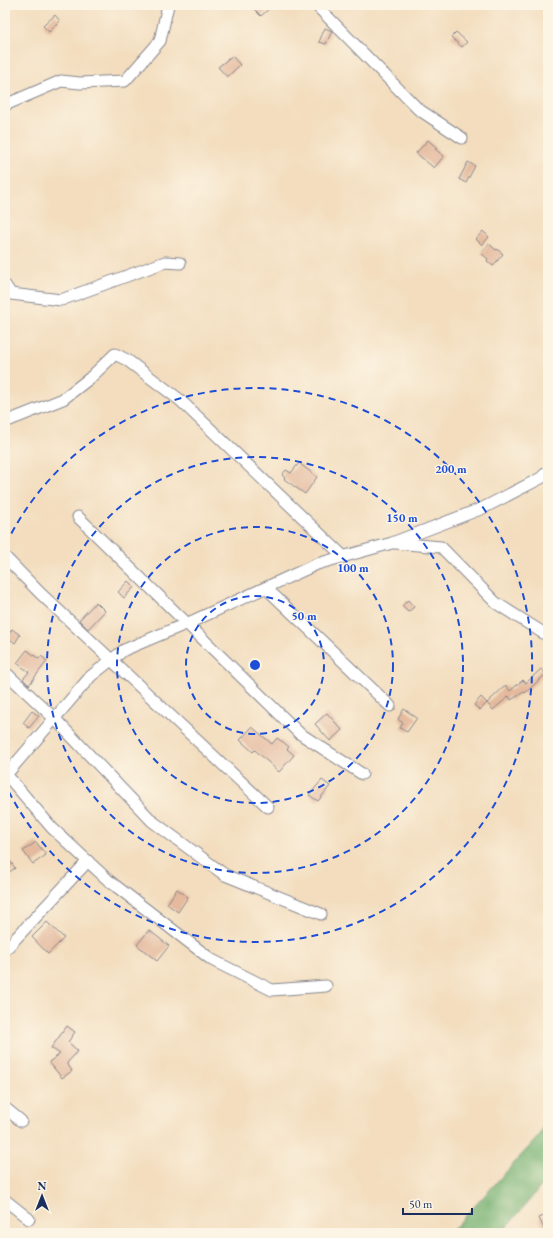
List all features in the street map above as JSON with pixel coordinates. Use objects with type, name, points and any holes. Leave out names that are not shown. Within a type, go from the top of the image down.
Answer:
[{"type":"street","points":[[5,105],[61,81],[80,83],[125,81],[160,41],[168,5]]},
{"type":"street","points":[[316,5],[418,109],[462,138]]},
{"type":"street","points":[[5,285],[11,294],[61,300],[164,262],[180,263]]},
{"type":"street","points":[[5,422],[63,399],[90,378],[115,354],[127,360],[180,400],[344,557]]},
{"type":"street","points":[[326,986],[272,990],[212,960],[108,880],[52,828],[6,774],[91,676],[124,650],[188,624],[317,564],[392,543],[483,508],[541,478],[548,471]]},
{"type":"street","points":[[78,516],[299,734],[362,774]]},
{"type":"street","points":[[392,543],[441,547],[496,603],[548,636]]},
{"type":"street","points":[[5,557],[40,593],[268,807]]},
{"type":"street","points":[[266,588],[390,706]]},
{"type":"street","points":[[5,672],[54,719],[152,821],[225,875],[321,914]]},
{"type":"street","points":[[5,950],[88,861]]},
{"type":"street","points":[[5,1108],[21,1122]]},
{"type":"street","points":[[5,1200],[29,1219]]},
{"type":"green space","points":[[548,1113],[548,1178],[502,1233],[450,1233],[540,1135]]},
{"type":"building","points":[[250,5],[273,5],[261,16]]},
{"type":"building","points":[[55,15],[60,21],[49,32],[43,26]]},
{"type":"building","points":[[325,28],[332,31],[326,44],[319,42]]},
{"type":"building","points":[[456,32],[467,42],[462,47],[451,37]]},
{"type":"building","points":[[232,56],[240,65],[227,77],[218,67]]},
{"type":"building","points":[[428,140],[437,148],[435,149],[444,156],[434,168],[416,153]]},
{"type":"building","points":[[468,162],[475,166],[466,183],[459,179]]},
{"type":"building","points":[[483,231],[489,237],[482,245],[476,239]]},
{"type":"building","points":[[489,244],[503,254],[493,266],[481,253]]},
{"type":"building","points":[[299,463],[317,477],[305,494],[284,479],[285,478],[282,475],[286,470],[291,473]]},
{"type":"building","points":[[128,581],[134,587],[124,598],[118,592]]},
{"type":"building","points":[[408,600],[414,607],[408,612],[402,606]]},
{"type":"building","points":[[96,602],[105,611],[88,629],[79,620]]},
{"type":"building","points":[[12,629],[20,635],[15,643],[7,637]]},
{"type":"building","points":[[27,650],[39,659],[41,656],[47,661],[29,685],[23,679],[29,672],[17,663]]},
{"type":"building","points":[[541,669],[546,674],[525,693],[524,692],[511,700],[509,696],[493,710],[487,703],[506,685],[510,691],[523,680],[526,683]]},
{"type":"building","points":[[481,697],[487,703],[480,710],[474,705]]},
{"type":"building","points":[[404,709],[417,718],[407,732],[400,728],[403,723],[398,719]]},
{"type":"building","points":[[32,711],[39,716],[29,728],[23,723]]},
{"type":"building","points":[[327,713],[342,730],[330,741],[315,724]]},
{"type":"building","points":[[252,727],[272,744],[277,738],[282,741],[289,747],[287,749],[294,755],[279,772],[255,750],[253,752],[240,740]]},
{"type":"building","points":[[322,780],[330,786],[318,801],[309,795]]},
{"type":"building","points":[[36,842],[46,855],[33,864],[23,851]]},
{"type":"building","points":[[5,854],[15,868],[5,875]]},
{"type":"building","points":[[177,889],[188,897],[178,912],[167,904]]},
{"type":"building","points":[[47,922],[64,938],[48,954],[32,937]]},
{"type":"building","points":[[149,930],[169,946],[157,961],[137,945]]},
{"type":"building","points":[[67,1026],[75,1032],[68,1042],[78,1051],[67,1063],[72,1071],[62,1078],[49,1062],[60,1054],[51,1048]]},
{"type":"building","points":[[548,1214],[548,1233],[546,1233],[539,1218]]}]
